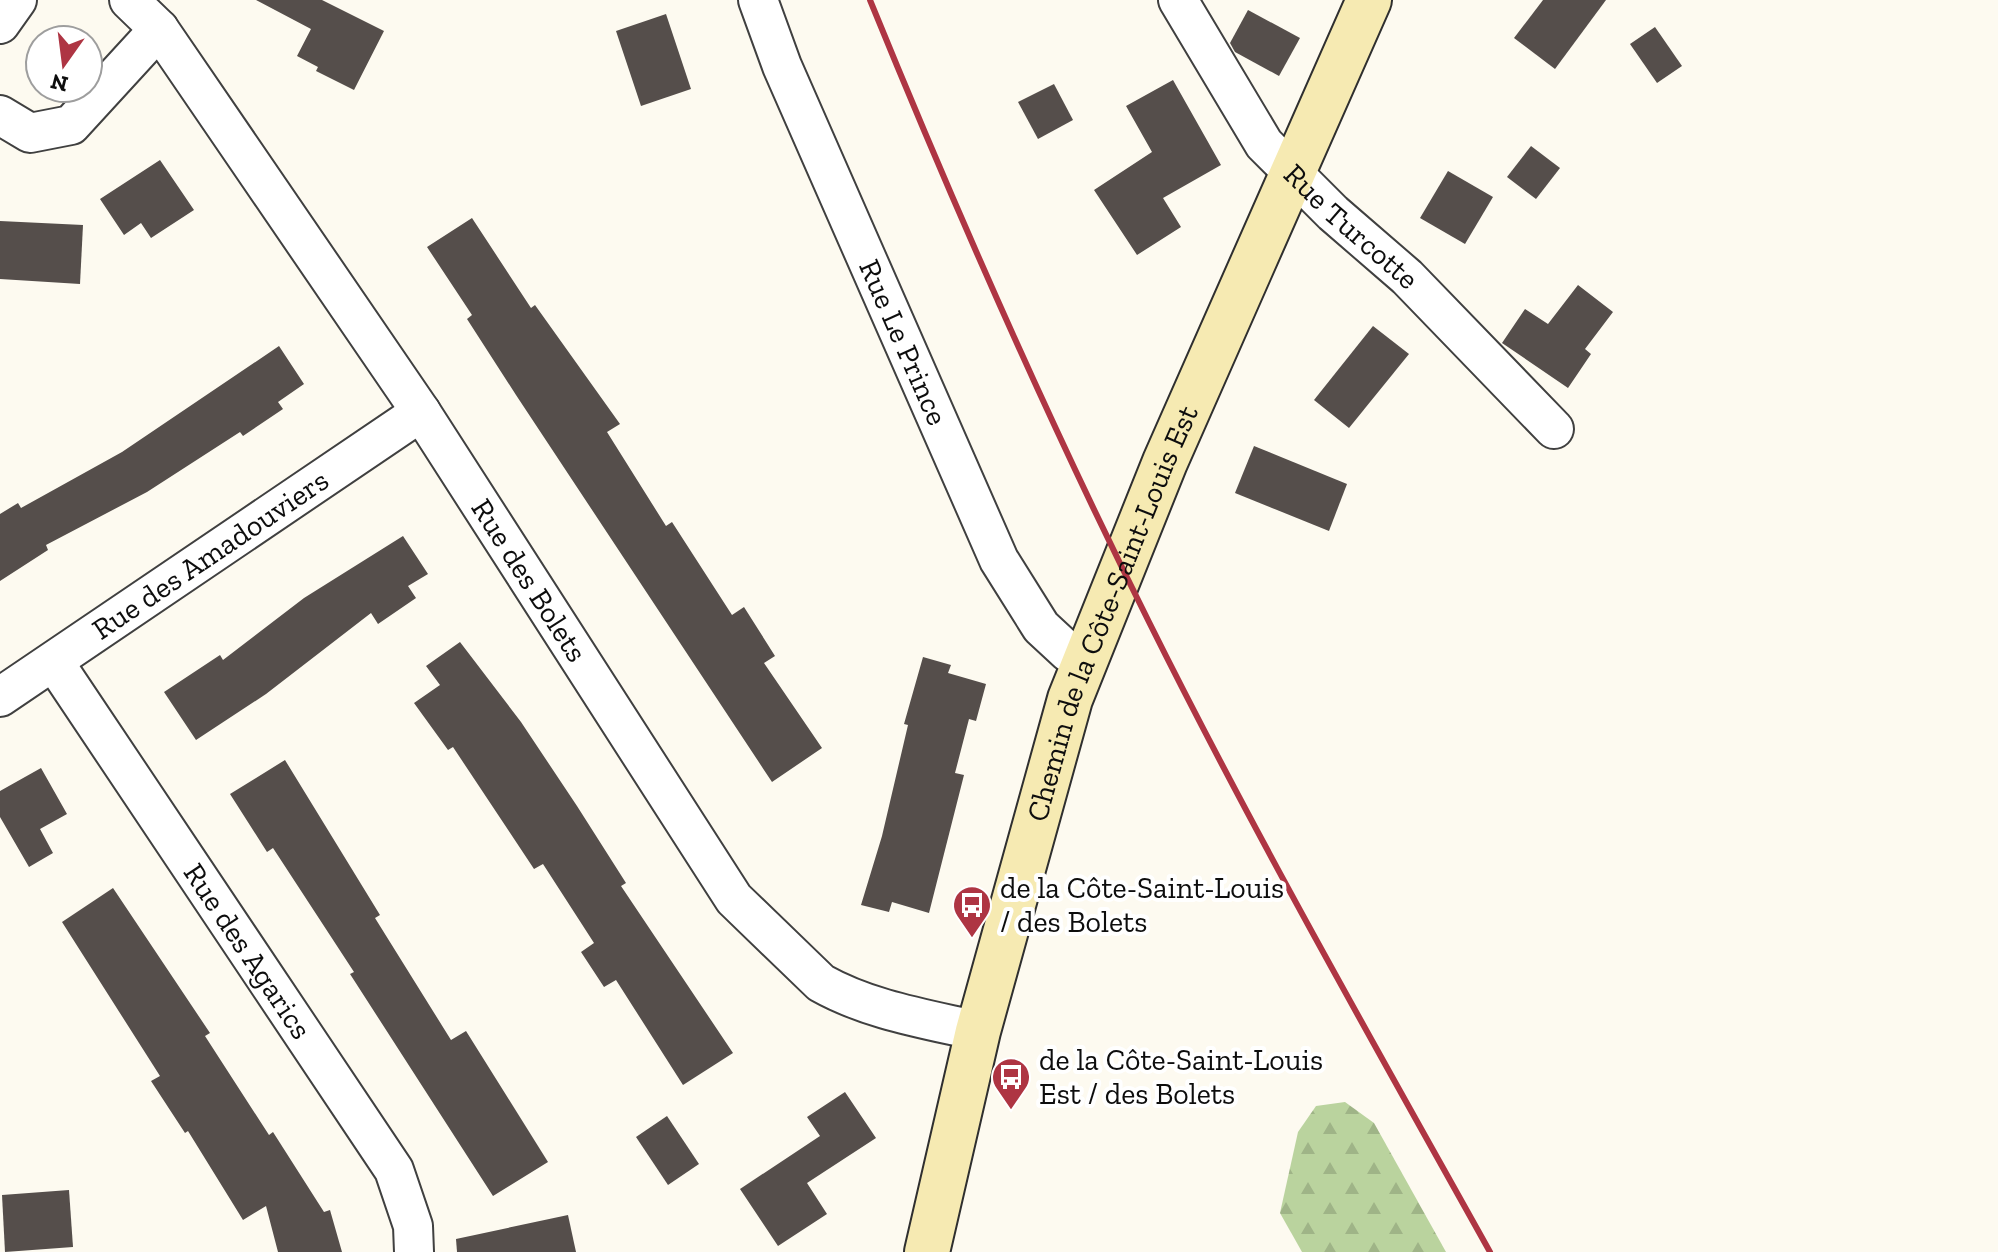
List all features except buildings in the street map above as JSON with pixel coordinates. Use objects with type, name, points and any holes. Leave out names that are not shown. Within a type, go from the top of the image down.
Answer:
[{"type":"street","points":[[0,24],[17,0]]},
{"type":"street","name":"Rue des Bolets","points":[[129,0],[159,29],[421,412],[734,899],[821,983],[835,991],[872,1005],[978,1031]]},
{"type":"street","name":"Rue Le Prince","points":[[758,0],[788,80],[977,515],[1007,574],[1041,627],[1068,652],[1084,659]]},
{"type":"street","name":"Rue Turcotte","points":[[1178,0],[1258,136],[1294,175],[1407,277],[1554,429]]},
{"type":"street","name":"Chemin de la Côte-Saint-Louis Est","points":[[927,1252],[978,1031],[1046,780],[1084,659],[1165,462],[1369,0]]},
{"type":"street","points":[[0,115],[30,133],[71,125],[159,29]]},
{"type":"street","name":"Rue des Amadouviers","points":[[0,697],[421,412]]},
{"type":"street","name":"Rue des Agarics","points":[[54,662],[394,1170],[413,1226],[414,1252]]},
{"type":"green space","points":[[1345,1102],[1374,1123],[1446,1252],[1302,1252],[1280,1213],[1298,1132],[1316,1106]]},
{"type":"railway","points":[[870,0],[1004,314],[1149,622],[1273,860],[1490,1252]]},
{"type":"place","name":"de la Côte-Saint-Louis / des Bolets","points":[[972,939]]},
{"type":"place","name":"de la Côte-Saint-Louis Est / des Bolets","points":[[1011,1111]]}]
